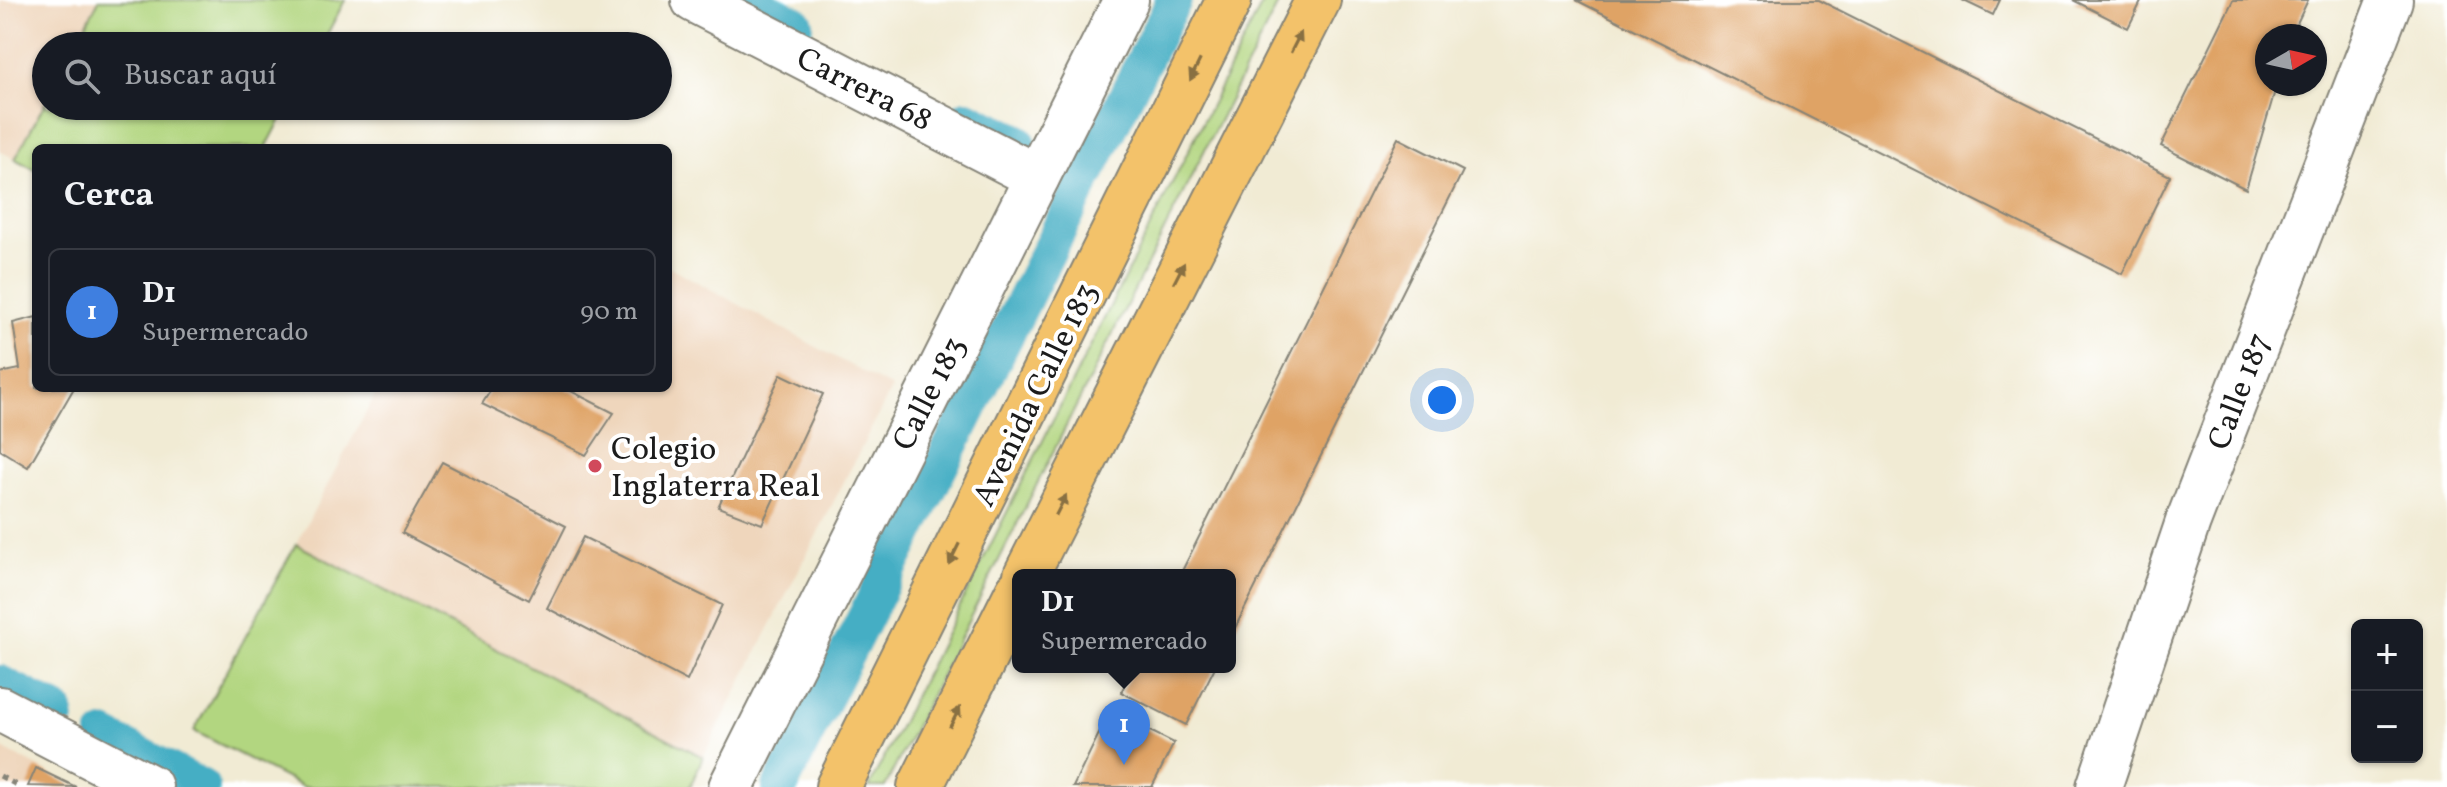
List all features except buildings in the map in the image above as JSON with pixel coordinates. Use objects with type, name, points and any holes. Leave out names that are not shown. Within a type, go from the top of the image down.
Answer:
[{"type":"main road","name":"Avenida Calle 183","points":[[838,787],[1229,0]]},
{"type":"main road","points":[[1029,569],[1318,0]]},
{"type":"main road","points":[[920,787],[1012,603]]},
{"type":"street","name":"Carrera 68","points":[[694,0],[1037,177]]},
{"type":"street","name":"Calle 183","points":[[731,787],[1126,0]]},
{"type":"street","name":"Calle 187","points":[[2099,787],[2188,522],[2390,0]]},
{"type":"street","points":[[0,709],[150,787]]},
{"type":"path","points":[[0,776],[20,787]]},
{"type":"shaded area","points":[[0,0],[99,0],[82,32],[32,32],[32,120],[36,120],[15,159],[0,151]]},
{"type":"shaded area","name":"Colegio Inglaterra Real","points":[[672,268],[892,388],[703,757],[296,544],[377,392],[672,392]]},
{"type":"shaded area","points":[[0,747],[76,787],[0,787]]},
{"type":"green space","points":[[99,0],[345,0],[328,32],[82,32]]},
{"type":"green space","points":[[1264,0],[1280,0],[885,787],[869,787]]},
{"type":"green space","points":[[36,120],[281,120],[268,144],[32,144],[32,168],[15,159]]},
{"type":"green space","points":[[296,544],[703,757],[690,787],[303,787],[194,731]]},
{"type":"waterway","points":[[749,0],[796,24]]},
{"type":"waterway","points":[[780,787],[1174,0]]},
{"type":"waterway","points":[[967,118],[1018,142]]},
{"type":"waterway","points":[[0,683],[56,711]]},
{"type":"waterway","points":[[56,711],[70,719]]},
{"type":"waterway","points":[[104,736],[202,787]]},
{"type":"place","name":"Colegio Inglaterra Real","points":[[595,466]]},
{"type":"place","name":"D1","points":[[1124,765]]}]
